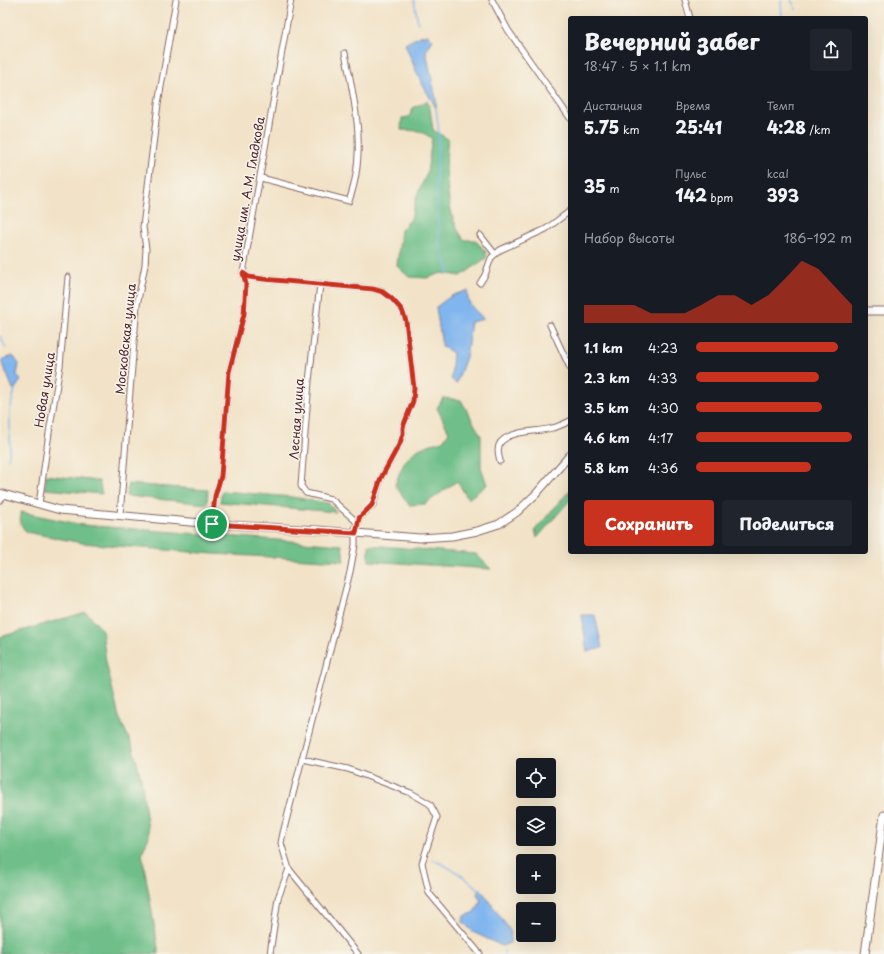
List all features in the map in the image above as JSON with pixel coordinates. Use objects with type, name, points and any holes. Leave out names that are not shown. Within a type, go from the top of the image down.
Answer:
[{"type":"street","name":"Московская улица","points":[[120,515],[138,305],[146,265],[146,249],[143,227],[158,104],[176,0]]},
{"type":"street","name":"улица им. А.М. Гладкова","points":[[212,524],[215,496],[221,476],[229,372],[244,314],[246,284],[243,273],[261,178],[291,0]]},
{"type":"street","points":[[493,0],[508,30],[568,115]]},
{"type":"street","points":[[685,0],[689,16]]},
{"type":"street","points":[[261,178],[348,201],[353,188],[358,155],[357,112],[345,53]]},
{"type":"street","points":[[480,283],[495,254],[500,250],[546,229],[568,212]]},
{"type":"street","points":[[480,235],[495,254]]},
{"type":"street","points":[[243,273],[249,277],[373,289],[383,292],[397,304],[402,310],[406,321],[414,388],[413,401],[403,427],[403,434],[400,443],[381,478],[372,505],[359,518],[350,572],[281,844],[289,869],[358,954]]},
{"type":"street","name":"Новая улица","points":[[39,504],[60,366],[68,277]]},
{"type":"street","name":"Лесная улица","points":[[320,284],[305,426],[302,486],[306,493],[331,499],[358,523]]},
{"type":"street","points":[[868,311],[884,312]]},
{"type":"street","points":[[550,325],[568,364]]},
{"type":"street","points":[[500,461],[498,452],[499,444],[503,440],[517,434],[552,428],[568,422]]},
{"type":"street","points":[[2,496],[60,510],[212,524],[420,538],[452,536],[477,531],[499,524],[517,512],[536,494],[568,457]]},
{"type":"street","points":[[302,759],[348,769],[411,793],[430,804],[437,817],[422,863],[430,893],[480,954]]},
{"type":"street","points":[[865,954],[884,815]]},
{"type":"street","points":[[270,954],[278,898],[289,869]]},
{"type":"green space","points":[[427,101],[430,109],[433,130],[448,139],[446,163],[448,192],[454,220],[459,232],[465,240],[475,240],[486,252],[486,258],[461,276],[442,273],[427,278],[409,277],[397,266],[401,230],[411,219],[417,195],[427,173],[432,138],[420,131],[401,130],[402,118],[409,117],[413,108]]},
{"type":"green space","points":[[443,398],[461,400],[481,436],[481,467],[487,485],[468,499],[457,481],[425,504],[409,505],[395,485],[402,467],[411,455],[417,450],[443,441],[449,432],[437,408]]},
{"type":"green space","points":[[46,475],[99,481],[102,494],[45,489]]},
{"type":"green space","points":[[128,484],[208,490],[207,504],[126,496]]},
{"type":"green space","points":[[222,491],[292,497],[328,503],[336,512],[220,502]]},
{"type":"green space","points":[[568,492],[568,502],[537,538],[535,530]]},
{"type":"green space","points":[[21,512],[83,525],[342,545],[344,561],[214,554],[82,543],[26,532],[20,523]]},
{"type":"green space","points":[[369,545],[476,554],[491,569],[369,561]]},
{"type":"green space","points":[[86,612],[102,630],[106,662],[119,717],[132,745],[141,778],[149,837],[142,853],[159,954],[0,954],[0,637]]},
{"type":"water","points":[[428,35],[433,40],[426,51],[436,99],[436,108],[419,78],[405,44],[420,36]]},
{"type":"water","points":[[468,290],[467,295],[469,303],[484,319],[471,322],[466,357],[456,384],[451,379],[453,353],[442,346],[436,307],[451,296]]},
{"type":"water","points":[[13,356],[19,364],[17,375],[21,380],[15,389],[13,389],[1,360]]},
{"type":"water","points":[[582,615],[595,615],[602,648],[587,652]]},
{"type":"water","points":[[480,888],[511,932],[510,943],[502,946],[473,932],[463,922],[464,916],[473,913],[481,902],[477,893]]},
{"type":"waterway","points":[[414,0],[418,23]]},
{"type":"waterway","points":[[781,0],[782,16]]},
{"type":"waterway","points":[[791,0],[796,9]]},
{"type":"waterway","points":[[436,108],[439,133],[436,179],[439,239],[449,274]]},
{"type":"waterway","points":[[0,336],[6,348]]},
{"type":"waterway","points":[[8,459],[10,448],[10,410],[15,389]]},
{"type":"waterway","points":[[433,860],[458,873],[479,890]]},
{"type":"route","points":[[243,273],[249,277],[263,279],[373,289],[383,292],[391,298],[402,310],[406,321],[414,388],[413,401],[403,427],[403,434],[400,443],[385,469],[372,505],[359,518],[355,529],[356,533],[212,524],[215,496],[221,476],[227,419],[229,372],[241,332],[244,314],[246,284],[243,273]]}]
